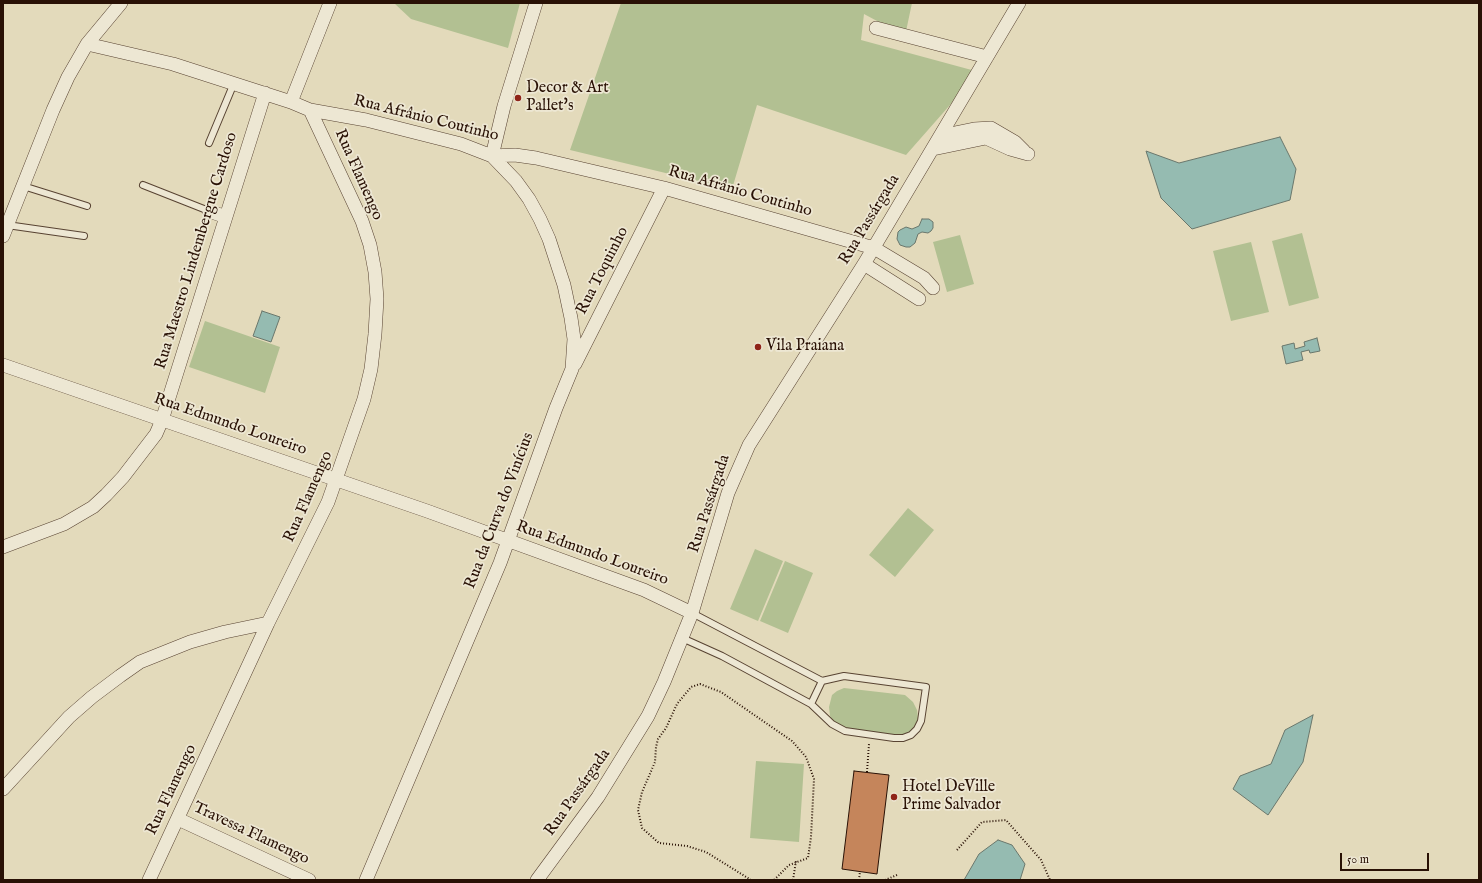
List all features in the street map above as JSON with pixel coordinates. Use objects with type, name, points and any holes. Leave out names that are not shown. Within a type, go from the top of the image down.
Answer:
[{"type":"street","points":[[291,102],[330,3]]},
{"type":"street","points":[[492,156],[504,106],[536,3]]},
{"type":"street","name":"Rua Passárgada","points":[[537,880],[598,797],[652,709],[692,613],[728,493],[742,458],[761,424],[874,248],[1019,3]]},
{"type":"street","points":[[5,230],[53,110],[68,77],[87,44],[118,4]]},
{"type":"street","points":[[876,28],[987,57]]},
{"type":"street","name":"Rua Afrânio Coutinho","points":[[87,44],[173,64],[265,93],[310,110],[366,120],[461,144],[492,156],[515,155],[536,158],[664,188],[874,248],[924,278],[933,288]]},
{"type":"street","name":"Rua Maestro Lindembergue Cardoso","points":[[3,547],[64,524],[93,507],[123,477],[148,445],[162,420],[265,93]]},
{"type":"street","name":"Rua Flamengo","points":[[149,880],[268,623],[328,502],[364,400],[371,369],[376,299],[375,272],[370,244],[362,221],[310,110]]},
{"type":"street","points":[[933,149],[986,138],[1010,149],[1028,154],[1015,142],[991,128],[974,129],[940,136]]},
{"type":"street","name":"Rua da Curva do Vinícius","points":[[366,880],[497,571],[556,408],[572,369],[574,339],[571,318],[564,285],[550,239],[529,199],[516,181],[492,156]]},
{"type":"street","name":"Rua Toquinho","points":[[572,369],[664,188]]},
{"type":"street","points":[[209,211],[226,217]]},
{"type":"street","points":[[864,264],[919,300]]},
{"type":"street","name":"Rua Edmundo Loureiro","points":[[3,365],[337,480],[508,541],[644,590],[692,613]]},
{"type":"street","points":[[3,790],[69,717],[92,697],[140,662],[190,642],[225,632],[268,623]]},
{"type":"street","name":"Travessa Flamengo","points":[[178,819],[309,880]]},
{"type":"lane","points":[[210,143],[234,84]]},
{"type":"lane","points":[[142,185],[209,211]]},
{"type":"lane","points":[[23,186],[87,206]]},
{"type":"lane","points":[[5,230],[84,236]]},
{"type":"lane","points":[[682,638],[722,656],[811,704],[818,708],[832,724],[846,731],[903,738],[911,735],[917,729],[921,721],[926,687],[853,676],[844,676],[822,681],[692,613]]},
{"type":"lane","points":[[811,704],[822,681]]},
{"type":"path","points":[[752,880],[706,852],[687,846],[659,843],[642,828],[638,810],[642,792],[655,762],[658,738],[666,728],[677,704],[691,687],[700,684],[721,692],[792,741],[806,757],[814,779],[811,837],[808,858],[796,861],[789,865],[774,880]]},
{"type":"path","points":[[867,772],[869,734]]},
{"type":"path","points":[[957,850],[982,822],[1006,820],[1041,860],[1050,880]]},
{"type":"path","points":[[793,880],[796,861]]},
{"type":"path","points":[[859,880],[860,871]]},
{"type":"path","points":[[885,880],[897,875]]},
{"type":"green space","points":[[394,3],[520,3],[508,48],[411,19]]},
{"type":"green space","points":[[621,3],[912,3],[905,36],[864,14],[861,40],[979,72],[906,155],[757,105],[732,189],[570,150]]},
{"type":"green space","points":[[1302,233],[1319,298],[1289,306],[1272,241]]},
{"type":"green space","points":[[960,235],[974,284],[947,292],[933,242]]},
{"type":"green space","points":[[1251,242],[1269,312],[1231,321],[1213,251]]},
{"type":"green space","points":[[205,321],[280,347],[265,393],[189,367]]},
{"type":"green space","points":[[908,508],[934,530],[895,577],[869,555]]},
{"type":"green space","points":[[755,549],[783,561],[758,621],[730,609]]},
{"type":"green space","points":[[785,561],[813,573],[788,633],[760,621]]},
{"type":"green space","points":[[844,688],[905,695],[913,702],[917,710],[917,725],[911,732],[903,736],[841,728],[834,723],[830,716],[829,707],[832,695]]},
{"type":"green space","points":[[756,761],[804,764],[799,842],[750,838]]},
{"type":"water","points":[[1280,137],[1296,169],[1290,200],[1192,229],[1161,198],[1146,151],[1179,163]]},
{"type":"water","points":[[922,219],[929,219],[933,222],[933,228],[931,231],[928,233],[922,232],[918,234],[915,243],[910,247],[900,245],[897,239],[898,232],[906,227],[912,229],[919,226]]},
{"type":"water","points":[[262,311],[280,317],[271,342],[253,336]]},
{"type":"water","points":[[1317,338],[1320,351],[1310,353],[1309,350],[1301,352],[1303,360],[1286,364],[1282,346],[1294,343],[1295,349],[1305,346],[1304,342]]},
{"type":"water","points":[[1313,715],[1303,762],[1268,815],[1233,789],[1240,776],[1271,764],[1285,730]]},
{"type":"water","points":[[998,840],[1012,845],[1025,864],[1020,880],[964,880],[979,854]]},
{"type":"building","points":[[854,771],[889,775],[877,874],[842,869]]},
{"type":"place","name":"Decor & Art Pallet's","points":[[518,98]]},
{"type":"place","name":"Vila Praiana","points":[[758,347]]},
{"type":"place","name":"Hotel DeVille Prime Salvador","points":[[894,797]]}]
